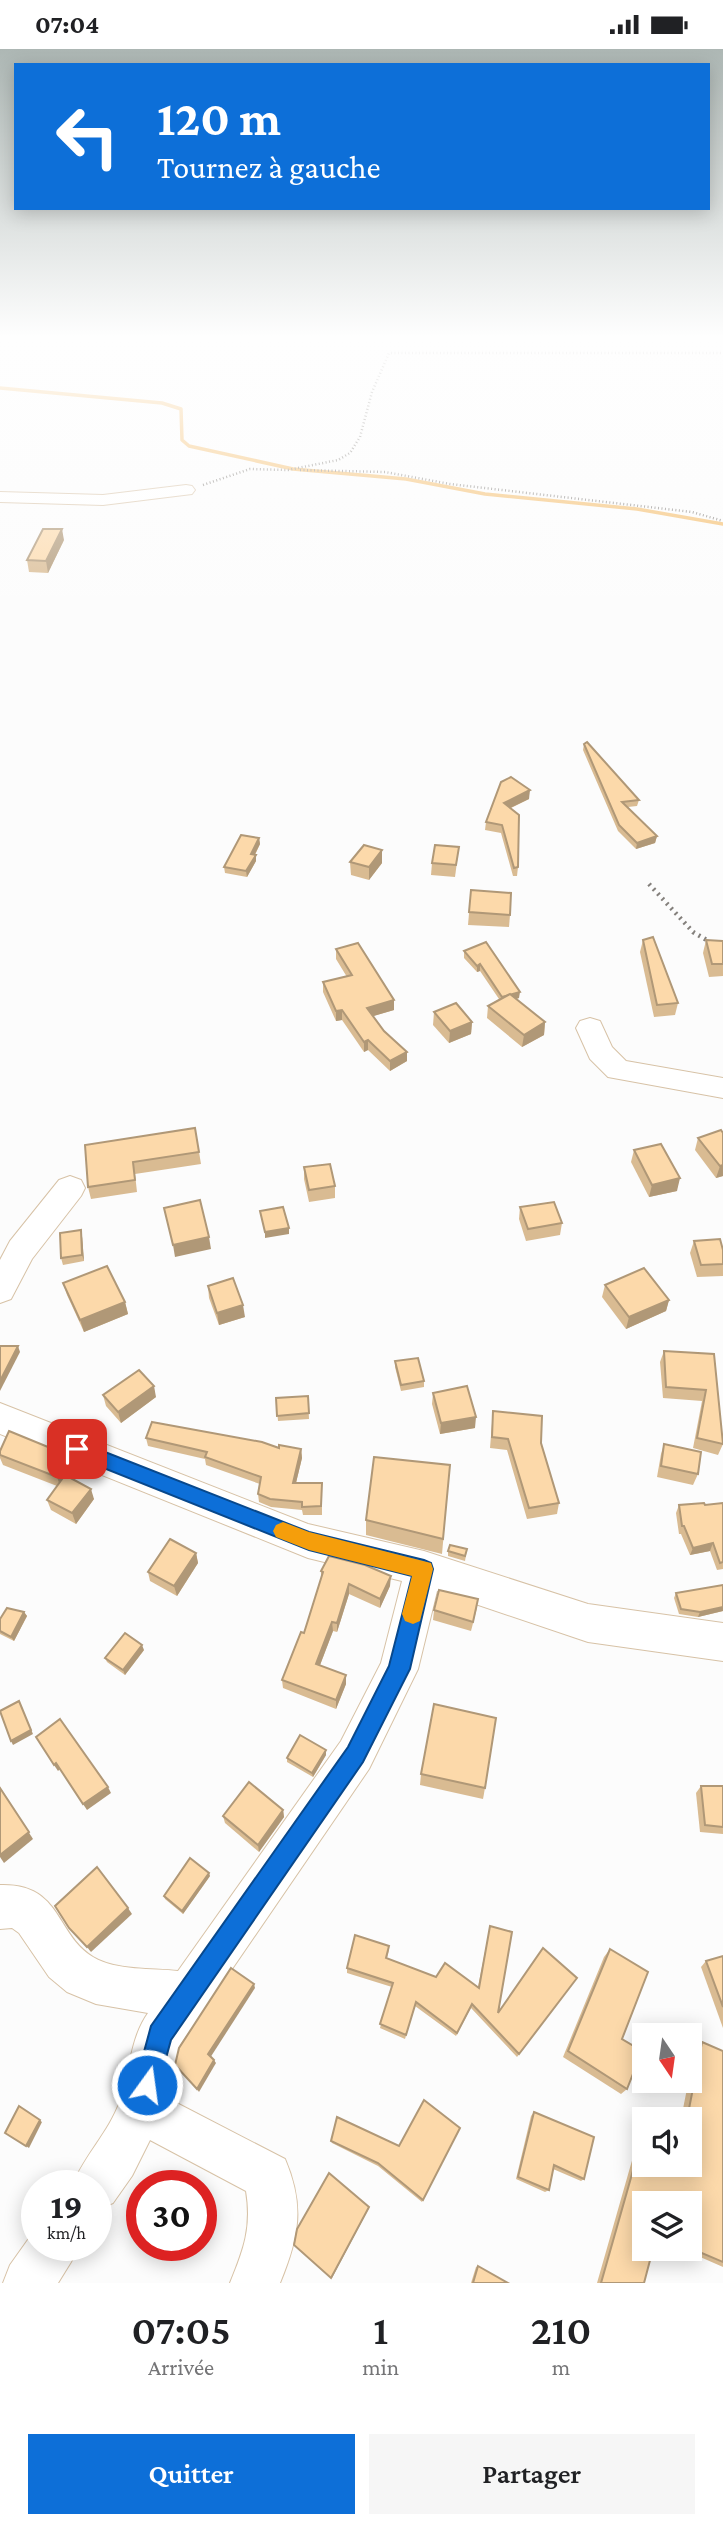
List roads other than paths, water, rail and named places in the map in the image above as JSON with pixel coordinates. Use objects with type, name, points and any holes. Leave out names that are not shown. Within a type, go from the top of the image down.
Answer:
[{"type":"street","points":[[0,497],[103,500],[186,490]]},
{"type":"street","points":[[590,1028],[600,1052],[618,1070],[723,1088]]},
{"type":"street","points":[[0,1290],[21,1250],[70,1188]]},
{"type":"street","points":[[0,1418],[309,1541],[424,1569],[588,1623],[723,1642]]},
{"type":"street","points":[[107,2170],[141,2110],[160,2035],[355,1755],[399,1669],[424,1569]]},
{"type":"street","points":[[0,1907],[12,1905],[34,1916],[71,1968],[87,1980],[188,1994]]},
{"type":"street","points":[[141,2110],[268,2176],[275,2216],[268,2252],[255,2283]]},
{"type":"street","points":[[27,2283],[43,2261]]},
{"type":"waterway","points":[[182,439],[189,446],[293,469],[406,479],[485,494],[637,509],[723,524]]}]
